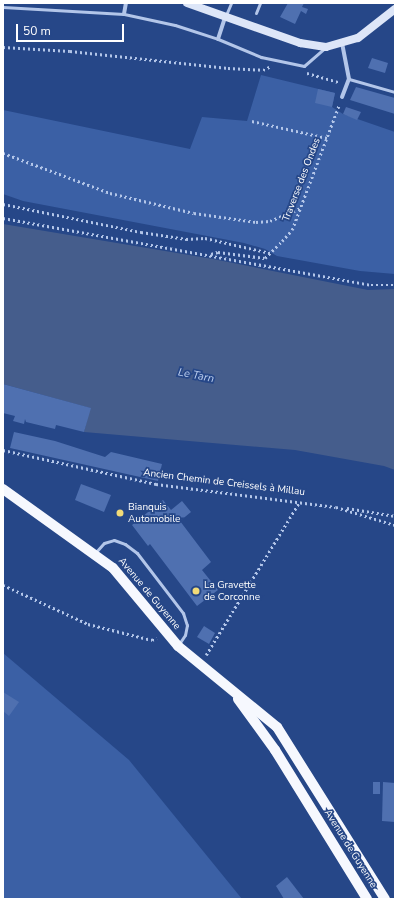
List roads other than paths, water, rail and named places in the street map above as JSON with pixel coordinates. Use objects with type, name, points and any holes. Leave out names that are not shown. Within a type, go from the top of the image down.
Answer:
[{"type":"main road","points":[[187,3],[300,43],[326,47],[342,44],[358,38],[395,9]]},
{"type":"main road","name":"Avenue de Guyenne","points":[[3,489],[95,553],[132,589],[178,646],[200,663],[233,693],[277,727],[384,899]]},
{"type":"main road","name":"Avenue de Guyenne","points":[[233,693],[275,750],[367,899]]},
{"type":"street","points":[[124,14],[126,3]]},
{"type":"street","points":[[218,39],[225,17]]},
{"type":"street","points":[[342,44],[349,79],[342,97]]},
{"type":"lane","points":[[225,17],[231,3]]},
{"type":"lane","points":[[256,12],[260,3]]},
{"type":"lane","points":[[3,7],[124,14],[175,25],[218,39],[261,57],[304,66],[326,47]]},
{"type":"lane","points":[[349,79],[395,92]]},
{"type":"lane","points":[[95,553],[104,543],[114,540],[125,544],[137,553],[183,613],[187,625],[186,635],[178,646]]},
{"type":"water","name":"Le Tarn","points":[[3,224],[213,259],[368,290],[395,289],[395,470],[384,466],[295,450],[84,432],[90,408],[3,384]]},
{"type":"place","name":"Bianquis Automobile","points":[[120,513]]},
{"type":"place","name":"La Gravette de Corconne","points":[[196,591]]}]
